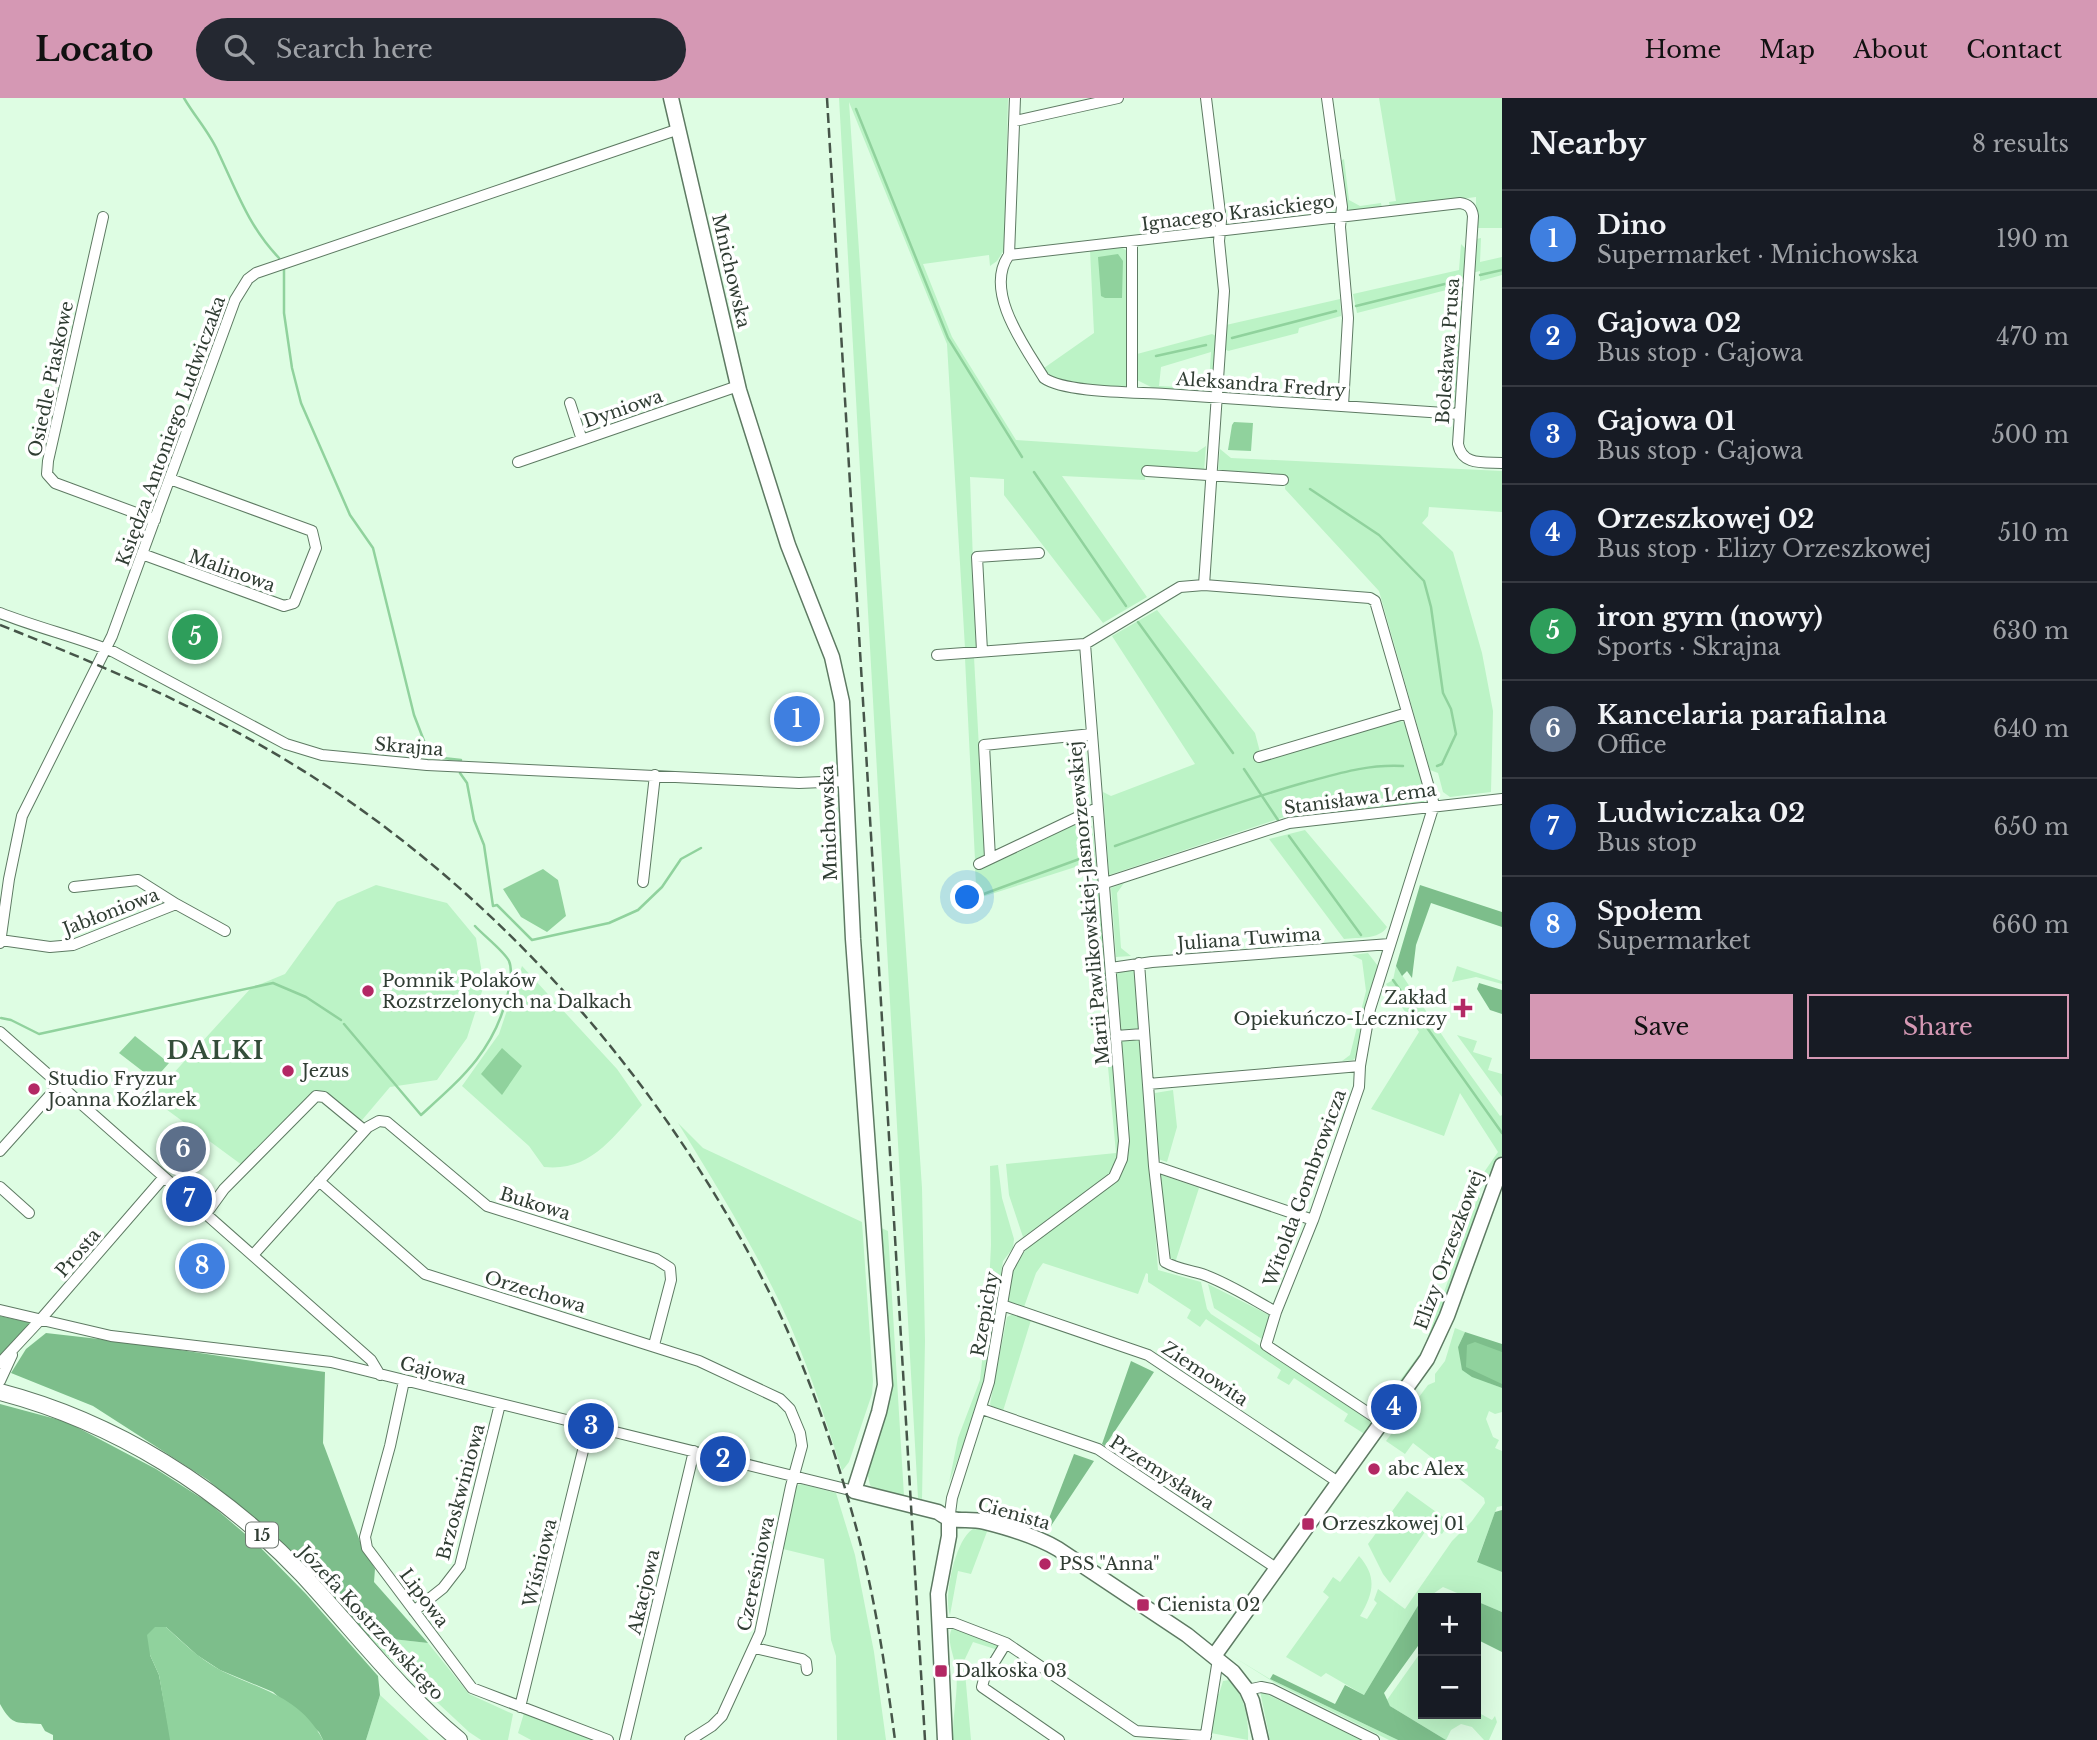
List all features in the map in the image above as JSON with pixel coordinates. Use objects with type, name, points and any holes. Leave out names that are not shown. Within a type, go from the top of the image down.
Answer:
[{"type":"main road","name":"Józefa Kostrzewskiego","points":[[0,1392],[83,1420],[176,1470],[217,1497],[299,1572],[408,1694],[459,1740]]},
{"type":"street","name":"Mnichowska","points":[[671,98],[738,386],[788,545],[832,657],[842,702],[853,939],[885,1385],[854,1491]]},
{"type":"street","points":[[1009,256],[1015,98]]},
{"type":"street","points":[[1015,121],[1118,98]]},
{"type":"street","points":[[1204,585],[1224,291],[1219,230],[1221,221],[1206,98]]},
{"type":"street","points":[[1327,98],[1342,207],[1340,227],[1349,318],[1343,406]]},
{"type":"street","name":"Księdza Antoniego Ludwiczaka","points":[[0,941],[22,816],[107,649],[235,300],[248,279],[256,273],[679,129]]},
{"type":"street","name":"Ignacego Krasickiego","points":[[1009,256],[1460,203],[1469,207]]},
{"type":"street","name":"Bolesława Prusa","points":[[1469,207],[1472,212],[1472,236],[1458,444],[1463,456],[1475,462],[1502,463]]},
{"type":"street","name":"Osiedle Piaskowe","points":[[103,217],[47,474],[55,483],[155,520]]},
{"type":"street","points":[[1132,241],[1132,392]]},
{"type":"street","name":"Aleksandra Fredry","points":[[1009,256],[1001,266],[1000,275],[1008,319],[1044,378],[1061,386],[1459,414]]},
{"type":"street","name":"Dyniowa","points":[[518,462],[738,386]]},
{"type":"street","points":[[570,402],[582,440]]},
{"type":"street","points":[[1147,471],[1283,480]]},
{"type":"street","name":"Malinowa","points":[[142,554],[284,607],[295,603],[316,548],[312,531],[170,479]]},
{"type":"street","points":[[982,651],[977,557],[1039,553]]},
{"type":"street","points":[[937,655],[1085,644],[1180,587],[1204,585],[1370,598],[1375,601],[1434,805]]},
{"type":"street","name":"Skrajna","points":[[0,613],[107,649],[286,744],[310,752],[427,765],[799,783],[847,781]]},
{"type":"street","name":"Marii Pawlikowskiej-Jasnorzewskiej","points":[[1085,644],[1124,1141],[1122,1159]]},
{"type":"street","points":[[1259,757],[1407,713]]},
{"type":"street","points":[[990,858],[984,745],[1091,734]]},
{"type":"street","points":[[643,882],[655,775]]},
{"type":"street","name":"Stanisława Lema","points":[[1105,883],[1289,823],[1502,799]]},
{"type":"street","name":"Witolda Gombrowicza","points":[[1382,1422],[1266,1345],[1359,1087],[1370,1009],[1434,805]]},
{"type":"street","points":[[979,863],[1097,808]]},
{"type":"street","points":[[74,887],[138,880],[176,904]]},
{"type":"street","name":"Jabłoniowa","points":[[0,941],[62,947],[84,942],[176,904],[225,931]]},
{"type":"street","name":"Juliana Tuwima","points":[[1111,968],[1139,963],[1390,944]]},
{"type":"street","points":[[1139,963],[1154,1166],[1165,1262],[1221,1282],[1276,1312]]},
{"type":"street","points":[[0,1034],[371,1360],[380,1375]]},
{"type":"street","points":[[1116,1037],[1143,1034]]},
{"type":"street","points":[[1148,1084],[1360,1066]]},
{"type":"street","points":[[0,1151],[60,1084]]},
{"type":"street","points":[[206,1214],[224,1189],[316,1096],[324,1097],[364,1130],[253,1255]]},
{"type":"street","name":"Bukowa","points":[[364,1130],[379,1121],[387,1122],[487,1206],[656,1259],[670,1268],[671,1280],[654,1345]]},
{"type":"street","name":"Rzepichy","points":[[949,1521],[952,1498],[989,1382],[1008,1269],[1020,1247],[1114,1177],[1122,1159]]},
{"type":"street","name":"Elizy Orzeszkowej","points":[[1216,1658],[1276,1568],[1419,1372],[1437,1339],[1502,1165]]},
{"type":"street","points":[[1154,1166],[1313,1220]]},
{"type":"street","name":"Prosta","points":[[0,1363],[164,1177]]},
{"type":"street","name":"Orzechowa","points":[[319,1181],[425,1274],[699,1360],[785,1403],[802,1440],[793,1475]]},
{"type":"street","points":[[0,1187],[29,1213]]},
{"type":"street","name":"Ziemowita","points":[[1002,1305],[1148,1355],[1338,1482]]},
{"type":"street","name":"Gajowa","points":[[0,1310],[111,1336],[331,1363],[854,1491]]},
{"type":"street","name":"Prosta","points":[[0,1381],[15,1348]]},
{"type":"street","name":"Lipowa","points":[[404,1381],[365,1543],[370,1553],[472,1688],[608,1740]]},
{"type":"street","name":"Brzoskwiniowa","points":[[414,1611],[450,1580],[460,1566],[500,1404]]},
{"type":"street","name":"Przemysława","points":[[982,1409],[1098,1449],[1276,1568]]},
{"type":"street","name":"Wiśniowa","points":[[520,1707],[589,1426]]},
{"type":"street","name":"Akacjowa","points":[[625,1740],[694,1451]]},
{"type":"street","name":"Czereśniowa","points":[[690,1740],[722,1716],[755,1648],[793,1475]]},
{"type":"street","name":"Cienista","points":[[854,1491],[938,1513],[949,1521],[984,1522],[1054,1546],[1187,1635],[1233,1672],[1247,1690],[1261,1740]]},
{"type":"street","points":[[945,1740],[939,1581],[949,1536],[949,1521]]},
{"type":"street","points":[[939,1623],[954,1623],[1006,1643],[1143,1736],[1206,1738],[1216,1658]]},
{"type":"street","points":[[1006,1643],[982,1687],[1059,1740]]},
{"type":"street","points":[[755,1648],[802,1658],[806,1662],[807,1670]]},
{"type":"street","points":[[1247,1690],[1261,1687],[1270,1689],[1374,1740]]},
{"type":"street","name":"Cienista","points":[[1256,1740],[1257,1720]]},
{"type":"shaded area","points":[[839,98],[1008,98],[1004,250],[990,266],[989,255],[923,264],[952,337],[1016,440],[1197,452],[1206,446],[1204,472],[1145,468],[1145,480],[1062,476],[1147,597],[1103,623],[1004,495],[1004,479],[970,477],[976,647],[965,648],[947,344],[849,102],[922,1188],[925,1341],[922,1499],[918,1498]]},
{"type":"shaded area","points":[[1379,98],[1502,98],[1502,228],[1476,228],[1476,197],[1390,208],[1389,202],[1396,201]]},
{"type":"shaded area","points":[[1344,159],[1349,200],[1360,206],[1381,203],[1382,208],[1351,211],[1346,208],[1340,161]]},
{"type":"shaded area","points":[[1481,238],[1480,262],[1502,257],[1502,275],[1480,281],[1480,271],[1472,273],[1476,239]]},
{"type":"shaded area","points":[[1461,244],[1467,250],[1462,328],[1461,293],[1458,293],[1458,287],[1357,313],[1353,294],[1459,270]]},
{"type":"shaded area","points":[[1121,247],[1127,251],[1126,386],[1091,386],[1057,379],[1044,368],[1094,333],[1090,250]]},
{"type":"shaded area","points":[[1118,254],[1123,261],[1122,298],[1105,298],[1101,296],[1098,257]]},
{"type":"shaded area","points":[[1340,299],[1341,316],[1299,328],[1298,333],[1228,351],[1225,349],[1226,325]]},
{"type":"shaded area","points":[[1212,334],[1216,336],[1212,387],[1208,392],[1159,391],[1137,380],[1137,354]],"holes":[[[1211,352],[1209,382],[1202,388],[1159,386],[1161,367]]]},
{"type":"shaded area","points":[[1455,339],[1460,339],[1455,401],[1450,407],[1439,407],[1438,405],[1445,405],[1451,399]]},
{"type":"shaded area","points":[[1234,422],[1253,423],[1251,451],[1228,450]]},
{"type":"shaded area","points":[[1220,449],[1231,458],[1502,471],[1502,512],[1429,507],[1428,516],[1422,523],[1453,552],[1482,653],[1493,711],[1491,792],[1450,797],[1443,792],[1438,773],[1430,770],[1379,591],[1285,489],[1286,476],[1218,472]]},
{"type":"shaded area","points":[[1157,610],[1255,733],[1260,752],[1257,754],[1398,720],[1406,723],[1427,795],[1424,802],[1299,817],[1287,816],[1109,875],[1103,792],[1111,796],[1195,764],[1112,636]]},
{"type":"shaded area","points":[[974,657],[985,857],[975,860],[965,658]]},
{"type":"shaded area","points":[[1091,815],[1109,992],[1102,993],[1091,862],[963,903],[960,899],[960,894],[976,884],[975,868]]},
{"type":"shaded area","points":[[1305,830],[1387,927],[1379,934],[1344,939],[1269,839]]},
{"type":"shaded area","points":[[543,869],[558,880],[566,916],[547,932],[521,917],[503,889]]},
{"type":"shaded area","points":[[1124,883],[1117,893],[1121,948],[1131,956],[1116,957],[1111,888]]},
{"type":"shaded area","points":[[376,885],[447,903],[476,938],[484,985],[467,1038],[437,1080],[390,1087],[357,1126],[321,1096],[246,1168],[151,1098],[251,988],[285,974],[337,902]]},
{"type":"shaded area","points":[[1420,885],[1502,912],[1502,927],[1431,903],[1416,945],[1412,978],[1407,971],[1402,976],[1396,966]]},
{"type":"shaded area","points":[[1368,953],[1378,966],[1367,999],[1356,1057],[1342,1061],[1350,1055],[1366,991],[1362,960],[1352,955]]},
{"type":"shaded area","points":[[522,966],[617,1069],[642,1105],[600,1150],[575,1164],[544,1167],[529,1146],[462,1086],[499,1034]]},
{"type":"shaded area","points":[[1396,966],[1448,1044],[1500,1116],[1502,1115],[1502,1155],[1491,1178],[1480,1178],[1498,1152],[1460,1093],[1444,1136],[1371,1109],[1419,1032],[1386,984],[1393,980]]},
{"type":"shaded area","points":[[1457,966],[1502,981],[1502,984],[1476,977],[1452,982]]},
{"type":"shaded area","points":[[1114,972],[1137,972],[1141,1028],[1119,1033]]},
{"type":"shaded area","points":[[1479,983],[1502,990],[1502,1014],[1490,1010],[1477,989]]},
{"type":"shaded area","points":[[1102,1002],[1110,1002],[1121,1138],[1119,1157],[1109,1176],[1023,1237],[1009,1195],[1006,1164],[1116,1153]]},
{"type":"shaded area","points":[[1457,1035],[1477,1041],[1473,1052],[1492,1058],[1488,1070],[1502,1074],[1502,1097]]},
{"type":"shaded area","points":[[135,1036],[169,1063],[154,1080],[119,1053]]},
{"type":"shaded area","points":[[1139,1039],[1142,1044],[1158,1270],[1201,1282],[1207,1309],[1211,1314],[1374,1420],[1367,1433],[1344,1421],[1348,1414],[1294,1378],[1289,1385],[1277,1378],[1281,1370],[1206,1319],[1200,1327],[1187,1318],[1191,1310],[1148,1282],[1146,1273],[1138,1294],[1043,1263],[1036,1273],[1024,1307],[1008,1301],[1009,1284],[1014,1269],[1030,1245],[1086,1201],[1127,1159],[1120,1040]]},
{"type":"shaded area","points":[[502,1048],[522,1066],[502,1095],[481,1074]]},
{"type":"shaded area","points":[[1173,1090],[1177,1127],[1167,1162],[1158,1159],[1155,1093]]},
{"type":"shaded area","points":[[678,1123],[703,1148],[862,1222],[872,1394],[849,1462],[842,1471],[807,1366],[781,1305],[719,1190]]},
{"type":"shaded area","points":[[998,1165],[1002,1198],[1014,1239],[1013,1248],[1003,1261],[981,1397],[949,1483],[958,1438],[980,1380],[991,1245],[990,1166]]},
{"type":"shaded area","points":[[1159,1174],[1199,1188],[1175,1263],[1166,1260]]},
{"type":"shaded area","points":[[1478,1197],[1485,1200],[1426,1353],[1401,1389],[1395,1387],[1424,1348]]},
{"type":"shaded area","points":[[879,1227],[888,1231],[904,1496],[877,1490],[870,1485],[867,1472],[886,1411]]},
{"type":"shaded area","points":[[1208,1284],[1269,1315],[1271,1320],[1265,1341],[1214,1308]]},
{"type":"shaded area","points":[[1013,1314],[1031,1320],[1003,1411],[990,1404],[1007,1317]]},
{"type":"shaded area","points":[[0,1316],[32,1323],[0,1356]]},
{"type":"shaded area","points":[[1455,1328],[1465,1332],[1458,1347],[1489,1383],[1502,1388],[1502,1412],[1495,1414],[1489,1411],[1486,1419],[1493,1437],[1499,1440],[1495,1448],[1502,1451],[1502,1506],[1497,1507],[1477,1561],[1502,1572],[1502,1612],[1481,1603],[1481,1593],[1457,1593],[1443,1587],[1434,1593],[1418,1593],[1418,1606],[1364,1695],[1326,1673],[1321,1677],[1286,1657],[1329,1597],[1323,1592],[1333,1577],[1340,1582],[1359,1556],[1369,1571],[1372,1585],[1360,1616],[1367,1619],[1377,1603],[1374,1600],[1378,1589],[1405,1609],[1452,1541],[1485,1503],[1484,1498],[1413,1443],[1405,1454],[1386,1441],[1428,1385],[1435,1382],[1435,1374],[1445,1361]]},
{"type":"shaded area","points":[[1465,1332],[1502,1344],[1502,1388],[1472,1377],[1462,1370],[1458,1347]]},
{"type":"shaded area","points":[[46,1333],[134,1343],[325,1372],[323,1443],[361,1544],[375,1569],[374,1582],[428,1643],[366,1636],[297,1556],[208,1480],[93,1406],[11,1373],[26,1349]]},
{"type":"shaded area","points":[[1475,1342],[1502,1352],[1502,1384],[1466,1367],[1467,1345]]},
{"type":"shaded area","points":[[1131,1361],[1154,1372],[1105,1446],[1102,1444]]},
{"type":"shaded area","points":[[0,1404],[67,1422],[156,1469],[209,1503],[258,1545],[306,1594],[378,1676],[380,1695],[366,1740],[323,1740],[319,1732],[273,1692],[220,1670],[197,1655],[166,1627],[150,1655],[159,1675],[171,1740],[53,1740],[53,1735],[45,1731],[41,1724],[12,1720],[0,1704]]},
{"type":"shaded area","points":[[1074,1454],[1094,1461],[1045,1535],[1043,1534]]},
{"type":"shaded area","points":[[801,1484],[836,1493],[855,1555],[874,1652],[886,1740],[837,1740],[836,1656],[831,1640],[824,1559],[783,1549],[796,1486]]},
{"type":"shaded area","points":[[1407,1491],[1450,1522],[1442,1534],[1429,1526],[1390,1583],[1368,1544]]},
{"type":"shaded area","points":[[1502,1510],[1502,1572],[1477,1562],[1495,1512]]},
{"type":"shaded area","points":[[975,1528],[988,1529],[971,1574],[958,1571],[950,1615],[948,1595],[953,1567],[962,1542]]},
{"type":"shaded area","points":[[1481,1603],[1502,1612],[1502,1652],[1481,1642]]},
{"type":"shaded area","points":[[1418,1606],[1418,1646],[1384,1693],[1390,1706],[1446,1740],[1398,1740],[1270,1679],[1273,1674],[1335,1704],[1345,1685],[1364,1695]]},
{"type":"shaded area","points":[[155,1627],[166,1627],[214,1667],[291,1704],[314,1725],[323,1740],[170,1740],[159,1675],[150,1655],[147,1635]]},
{"type":"shaded area","points":[[953,1627],[999,1645],[998,1650],[973,1642],[964,1661],[971,1740],[953,1740],[957,1677],[950,1641]]},
{"type":"shaded area","points":[[366,1636],[428,1643],[469,1694],[513,1714],[508,1740],[481,1740],[469,1732]]},
{"type":"shaded area","points":[[1232,1656],[1270,1679],[1398,1740],[1389,1740],[1275,1683]]},
{"type":"shaded area","points":[[1418,1656],[1418,1719],[1481,1719],[1481,1714],[1492,1720],[1495,1716],[1497,1722],[1489,1740],[1484,1740],[1472,1727],[1461,1724],[1451,1730],[1446,1740],[1390,1706],[1387,1700]]},
{"type":"shaded area","points":[[1229,1680],[1239,1693],[1245,1708],[1248,1740],[1211,1733],[1217,1694],[1223,1681]]},
{"type":"shaded area","points":[[1260,1691],[1362,1740],[1270,1740]]},
{"type":"shaded area","points":[[380,1695],[429,1740],[366,1740]]},
{"type":"shaded area","points":[[524,1713],[597,1740],[531,1740],[518,1733]]},
{"type":"waterway","points":[[184,98],[216,147],[252,221],[279,258]]},
{"type":"waterway","points":[[856,109],[948,338],[1022,457]]},
{"type":"waterway","points":[[284,268],[284,313],[292,368],[301,403],[350,515],[373,548],[414,715],[426,746],[443,758],[461,760]]},
{"type":"waterway","points":[[1480,275],[1502,270]]},
{"type":"waterway","points":[[1356,306],[1465,279]]},
{"type":"waterway","points":[[1232,338],[1336,311]]},
{"type":"waterway","points":[[1156,356],[1206,345]]},
{"type":"waterway","points":[[1034,472],[1126,606]]},
{"type":"waterway","points":[[1310,489],[1379,535],[1424,581],[1431,607],[1443,693],[1451,709],[1456,734],[1442,764],[1437,766]]},
{"type":"waterway","points":[[1138,622],[1233,753]]},
{"type":"waterway","points":[[1115,846],[1303,783],[1365,768],[1403,766]]},
{"type":"waterway","points":[[1244,769],[1278,820]]},
{"type":"waterway","points":[[460,773],[467,783],[474,820],[484,845],[493,906],[497,905],[532,940],[609,923],[638,910],[662,887],[681,859],[701,848]]},
{"type":"waterway","points":[[1289,836],[1361,935]]},
{"type":"waterway","points":[[981,895],[1093,854]]},
{"type":"waterway","points":[[344,1024],[421,1115],[463,1075],[486,1047],[495,1031],[508,993],[511,973],[509,961],[475,926]]},
{"type":"waterway","points":[[1393,980],[1502,1133]]},
{"type":"waterway","points":[[1,1018],[39,1034],[273,983],[306,997],[341,1020]]},
{"type":"railway","points":[[827,98],[925,1740]]},
{"type":"railway","points":[[0,625],[187,706],[259,744],[367,814],[437,868],[502,928],[564,992],[621,1059],[674,1131],[721,1205],[764,1282],[803,1367],[835,1456],[867,1572],[895,1740]]},
{"type":"place","name":"iron gym (nowy)","points":[[195,637]]},
{"type":"place","name":"Dino","points":[[797,719]]},
{"type":"place","name":"Pomnik Polaków Rozstrzelonych na Dalkach","points":[[368,991]]},
{"type":"place","name":"Zakład Opiekuńczo-Leczniczy","points":[[1463,1008]]},
{"type":"place","name":"Jezus","points":[[288,1071]]},
{"type":"place","name":"Studio Fryzur Joanna Koźlarek","points":[[34,1089]]},
{"type":"place","name":"Kancelaria parafialna","points":[[183,1149]]},
{"type":"place","name":"Ludwiczaka 02","points":[[189,1199]]},
{"type":"place","name":"Społem","points":[[202,1266]]},
{"type":"place","name":"Orzeszkowej 02","points":[[1394,1407]]},
{"type":"place","name":"Gajowa 01","points":[[591,1426]]},
{"type":"place","name":"Gajowa 02","points":[[723,1459]]},
{"type":"place","name":"abc Alex","points":[[1374,1469]]},
{"type":"place","name":"Orzeszkowej 01","points":[[1308,1524]]},
{"type":"place","name":"PSS \"Anna\"","points":[[1045,1564]]},
{"type":"place","name":"Cienista 02","points":[[1143,1605]]},
{"type":"place","name":"Dalkoska 03","points":[[941,1671]]},
{"type":"district","name":"DALKI","points":[[216,1051]]}]
